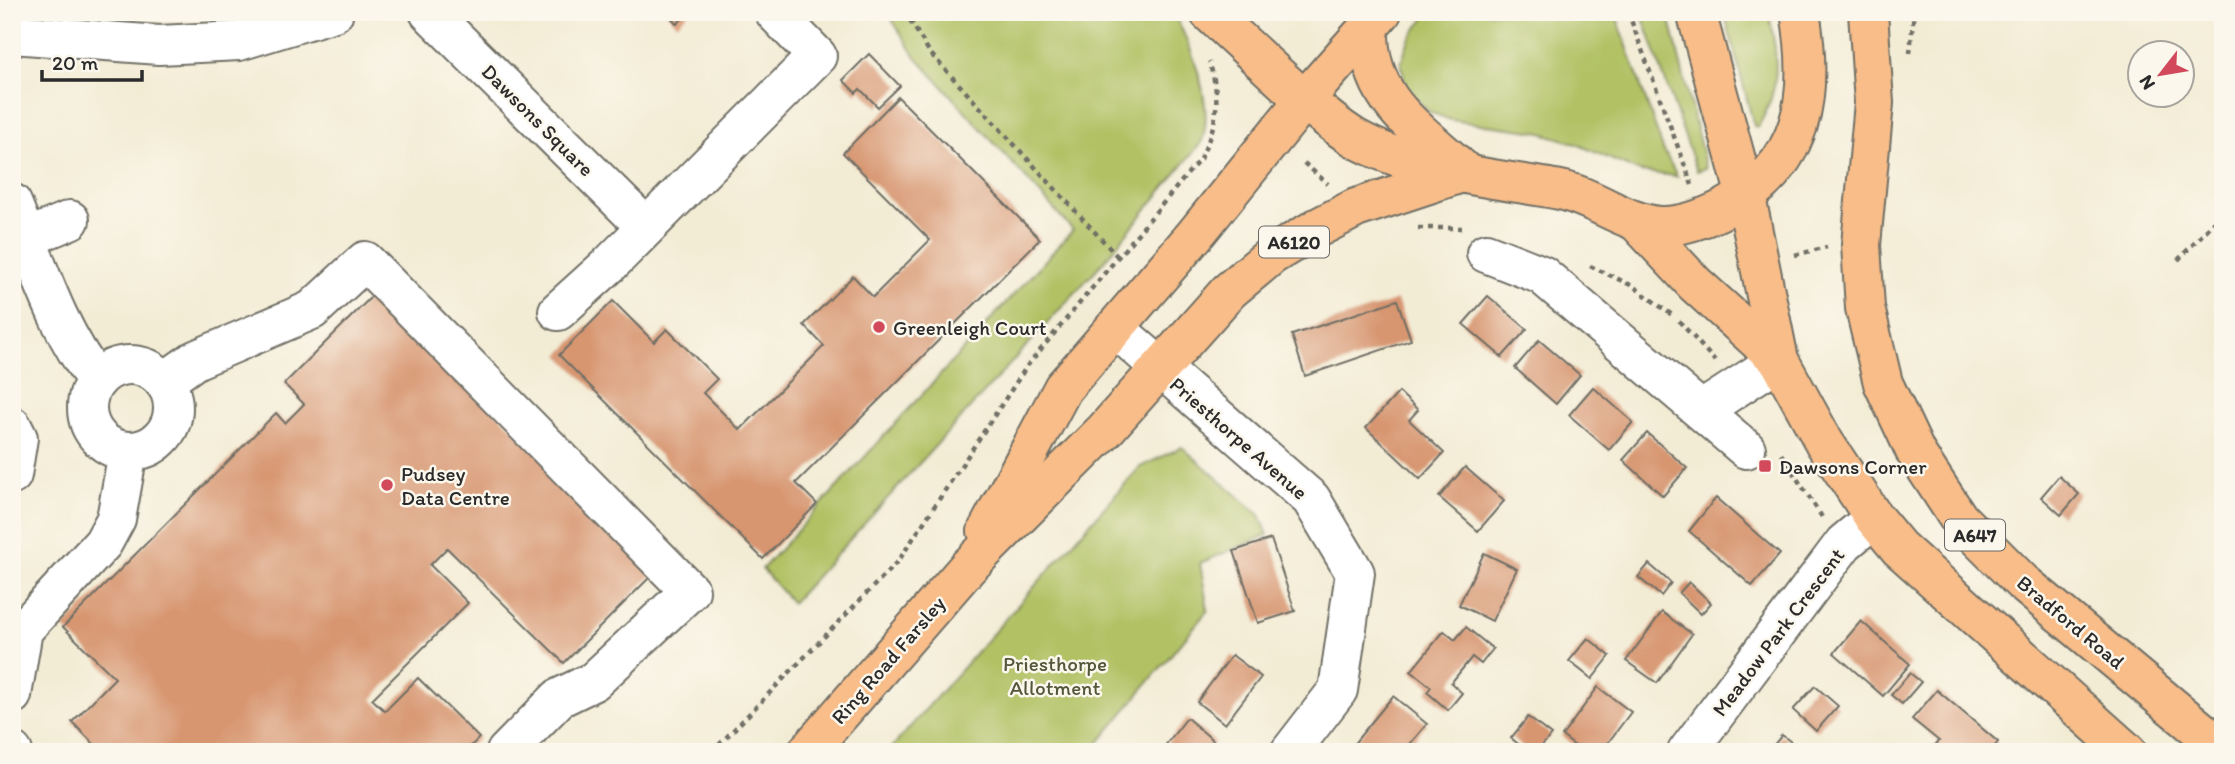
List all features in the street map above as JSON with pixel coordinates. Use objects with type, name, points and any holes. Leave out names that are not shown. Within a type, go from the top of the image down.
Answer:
[{"type":"main road","points":[[1209,12],[1304,100],[1355,138],[1407,159],[1569,192],[1636,221],[1661,226],[1709,217],[1746,197],[1769,177],[1792,145],[1803,107],[1807,78],[1800,12]]},
{"type":"main road","name":"A647","points":[[1696,12],[1746,197],[1779,360],[1824,442],[1874,518],[1930,578],[2127,752]]},
{"type":"main road","name":"A647","points":[[1847,245],[1874,103],[1868,12]]},
{"type":"main road","points":[[1304,100],[1376,20]]},
{"type":"main road","points":[[1376,20],[1368,51],[1384,94],[1398,111],[1465,172]]},
{"type":"main road","name":"A6120","points":[[968,567],[1063,388],[1304,100]]},
{"type":"main road","name":"A6120","points":[[968,567],[1105,430],[1229,292],[1272,255],[1356,208],[1465,172]]},
{"type":"main road","points":[[1636,221],[1695,284],[1779,360]]},
{"type":"main road","name":"Bradford Road","points":[[1847,245],[1883,383],[1916,453],[1959,519],[2022,582],[2223,749]]},
{"type":"main road","name":"Ring Road Farsley","points":[[807,752],[968,567]]},
{"type":"street","points":[[12,34],[159,45],[230,27],[334,12]]},
{"type":"street","name":"Dawsons Square","points":[[429,12],[646,227]]},
{"type":"street","points":[[558,311],[646,227],[817,55],[775,13]]},
{"type":"street","points":[[12,203],[63,328],[78,357],[97,380]]},
{"type":"street","points":[[27,238],[70,220]]},
{"type":"street","points":[[1486,253],[1515,261],[1542,275],[1746,449]]},
{"type":"street","points":[[164,382],[195,360],[312,310],[365,261],[690,591],[594,681],[559,698],[506,752]]},
{"type":"street","name":"Priesthorpe Avenue","points":[[1115,328],[1311,499],[1355,573],[1338,690],[1290,752]]},
{"type":"street","points":[[1702,410],[1779,360]]},
{"type":"street","points":[[122,365],[141,366],[157,374],[164,382],[174,405],[171,423],[162,439],[146,448],[128,452],[111,447],[96,436],[88,420],[87,402],[97,380],[106,372],[122,365]]},
{"type":"street","points":[[12,426],[18,438],[12,475]]},
{"type":"street","points":[[12,695],[23,630],[103,543],[116,519],[128,452]]},
{"type":"street","name":"Meadow Park Crescent","points":[[1687,752],[1844,543],[1874,518]]},
{"type":"path","points":[[905,12],[930,53],[1117,256]]},
{"type":"path","points":[[1628,12],[1687,173]]},
{"type":"path","points":[[1910,56],[1914,12]]},
{"type":"path","points":[[712,752],[899,559],[1027,366],[1200,159],[1215,128],[1217,100],[1212,71]]},
{"type":"path","points":[[1304,163],[1330,186]]},
{"type":"path","points":[[2178,260],[2223,213]]},
{"type":"path","points":[[1791,256],[1847,245]]},
{"type":"green space","points":[[887,12],[1173,12],[1194,58],[1199,76],[1205,128],[1201,143],[1104,261],[792,603],[762,569],[1073,230],[916,57]]},
{"type":"green space","points":[[1429,12],[1615,12],[1663,149],[1677,176],[1640,172],[1572,142],[1538,132],[1451,120],[1429,112],[1406,87],[1401,62],[1409,39]]},
{"type":"green space","points":[[1641,12],[1668,12],[1706,168],[1697,171]]},
{"type":"green space","points":[[1724,12],[1769,12],[1776,58],[1775,84],[1758,127],[1754,126]]},
{"type":"green space","name":"Priesthorpe Allotment","points":[[1182,447],[1260,515],[1268,535],[1200,563],[1208,610],[1091,752],[888,752],[1140,467]]},
{"type":"building","points":[[666,12],[689,12],[677,24]]},
{"type":"building","points":[[869,54],[900,86],[878,107],[860,89],[856,93],[843,80]]},
{"type":"building","name":"Greenleigh Court","points":[[898,97],[1040,239],[796,483],[817,504],[763,559],[559,355],[613,301],[654,342],[667,329],[717,379],[703,393],[740,430],[824,346],[804,325],[853,276],[873,297],[930,240],[843,153]]},
{"type":"building","name":"Pudsey Data Centre","points":[[376,292],[656,571],[564,663],[447,548],[430,565],[468,603],[372,699],[385,711],[418,678],[479,738],[465,752],[102,752],[72,722],[115,678],[63,627],[276,413],[285,423],[304,404],[284,384]]},
{"type":"building","points":[[1488,296],[1527,329],[1502,357],[1463,324]]},
{"type":"building","points":[[1397,300],[1411,340],[1305,376],[1292,335]]},
{"type":"building","points":[[1539,340],[1580,375],[1556,404],[1515,368]]},
{"type":"building","points":[[1593,387],[1633,422],[1609,450],[1569,415]]},
{"type":"building","points":[[1399,392],[1418,410],[1409,420],[1444,453],[1420,479],[1366,428]]},
{"type":"building","points":[[1647,433],[1687,468],[1663,496],[1623,460]]},
{"type":"building","points":[[1465,467],[1504,501],[1478,531],[1439,497]]},
{"type":"building","points":[[2059,476],[2079,494],[2061,515],[2041,497]]},
{"type":"building","points":[[1716,498],[1780,554],[1752,586],[1689,531]]},
{"type":"building","points":[[1271,539],[1295,611],[1258,623],[1234,551]]},
{"type":"building","points":[[1484,553],[1517,569],[1492,621],[1459,605]]},
{"type":"building","points":[[1649,564],[1671,583],[1661,596],[1638,577]]},
{"type":"building","points":[[1689,582],[1711,603],[1701,614],[1679,593]]},
{"type":"building","points":[[1662,612],[1692,634],[1657,683],[1626,661]]},
{"type":"building","points":[[1861,621],[1910,664],[1883,696],[1834,653]]},
{"type":"building","points":[[1466,627],[1493,649],[1481,664],[1472,657],[1451,683],[1462,693],[1448,710],[1427,692],[1431,687],[1411,671],[1444,631],[1455,640]]},
{"type":"building","points":[[1588,638],[1610,656],[1592,679],[1569,661]]},
{"type":"building","points":[[1232,655],[1261,677],[1225,724],[1197,702]]},
{"type":"building","points":[[1910,673],[1921,682],[1902,704],[1891,695]]},
{"type":"building","points":[[1815,686],[1838,706],[1816,731],[1793,710]]},
{"type":"building","points":[[1598,687],[1631,712],[1601,752],[1583,752],[1562,736]]},
{"type":"building","points":[[1937,690],[1998,742],[1990,752],[1929,752],[1939,741],[1912,719]]},
{"type":"building","points":[[1393,696],[1427,724],[1403,752],[1359,752],[1352,746]]},
{"type":"building","points":[[1528,717],[1551,735],[1537,752],[1528,752],[1511,738]]},
{"type":"building","points":[[1187,718],[1215,742],[1207,752],[1160,752]]},
{"type":"building","points":[[1782,735],[1804,752],[1768,752]]},
{"type":"place","name":"Greenleigh Court","points":[[879,327]]},
{"type":"place","name":"Dawsons Corner","points":[[1765,466]]},
{"type":"place","name":"Pudsey Data Centre","points":[[387,485]]}]
